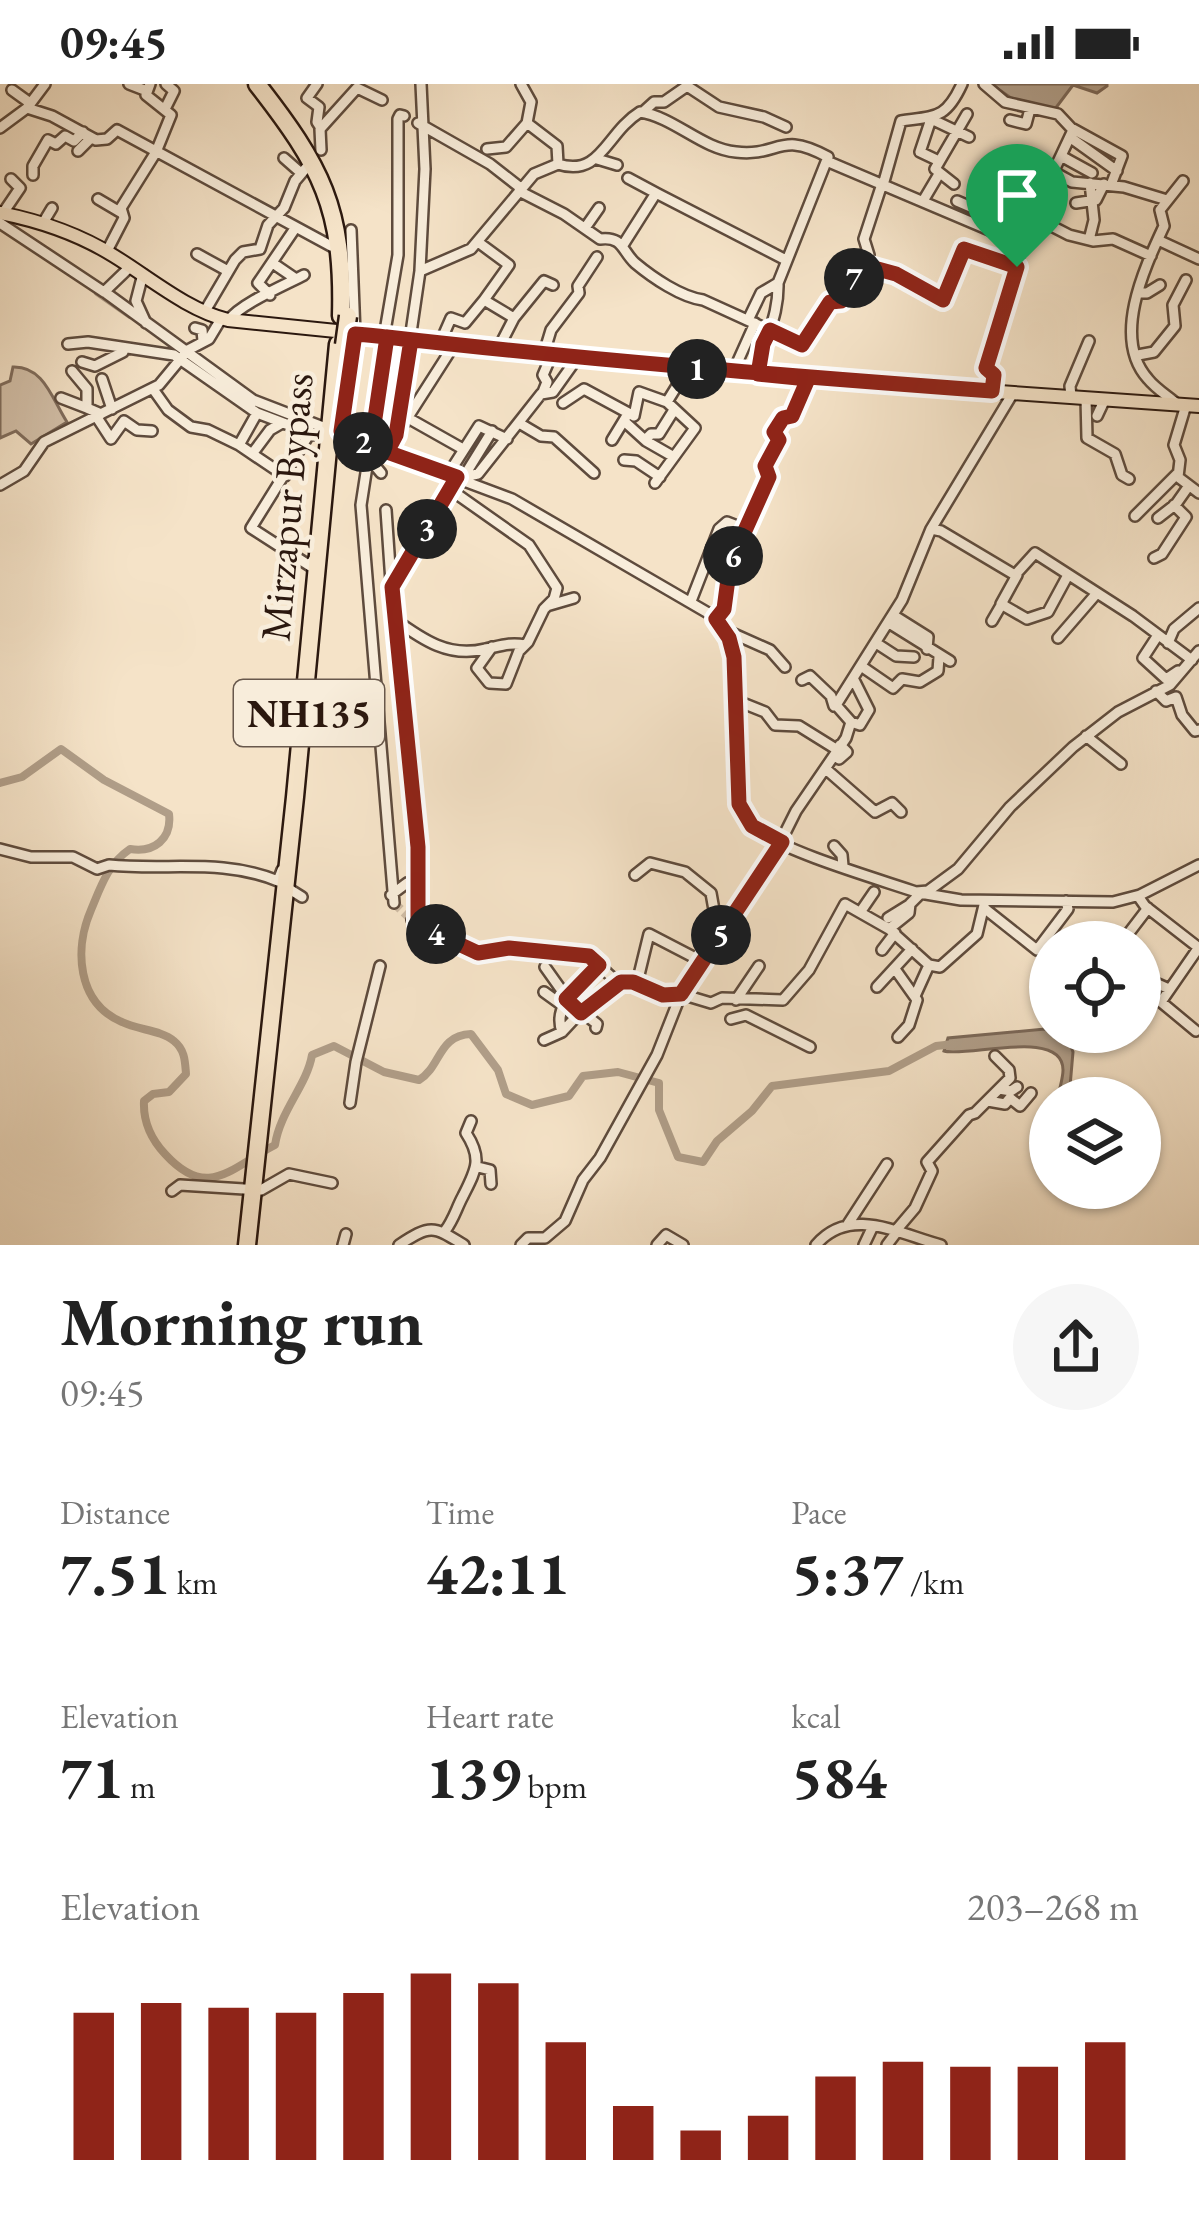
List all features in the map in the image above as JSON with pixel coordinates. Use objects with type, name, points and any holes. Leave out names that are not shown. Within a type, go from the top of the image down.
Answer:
[{"type":"highway","name":"Mirzapur Bypass","points":[[250,1245],[312,699],[345,331],[341,259],[329,196],[299,138],[256,84]]},
{"type":"highway","name":"NH135","points":[[267,84],[312,142],[331,185],[349,255],[345,331]]},
{"type":"main road","points":[[1,217],[43,223],[107,251],[225,320],[808,379],[1187,405]]},
{"type":"street","points":[[0,128],[29,106],[45,84]]},
{"type":"street","points":[[120,212],[156,152],[171,115],[147,96],[148,87],[129,84]]},
{"type":"street","points":[[166,84],[174,91],[166,107]]},
{"type":"street","points":[[317,84],[307,98],[319,107],[321,150]]},
{"type":"street","points":[[396,435],[420,271],[421,84]]},
{"type":"street","points":[[939,161],[921,153],[930,119],[949,106],[962,84]]},
{"type":"street","points":[[984,84],[1005,102],[1056,113],[1117,171]]},
{"type":"street","points":[[488,149],[506,147],[527,123],[531,100],[519,85]]},
{"type":"street","points":[[321,128],[359,86],[382,100]]},
{"type":"street","points":[[420,271],[478,242],[537,172],[558,164],[574,169],[597,159],[616,130],[686,86],[719,107],[786,127]]},
{"type":"street","points":[[12,90],[29,106],[87,135],[105,140],[114,126],[331,246]]},
{"type":"street","points":[[928,204],[947,179],[935,169],[969,116],[949,106]]},
{"type":"street","points":[[1010,120],[1026,124],[1030,109]]},
{"type":"street","points":[[643,112],[728,151],[753,152],[800,143],[828,157],[784,259],[778,311],[763,344],[758,374]]},
{"type":"street","points":[[404,116],[398,117],[398,256],[375,450],[361,495],[392,899],[407,883]]},
{"type":"street","points":[[421,125],[600,239],[623,245],[633,261],[688,298],[699,298],[802,345],[830,302],[841,301],[869,254],[864,239],[901,121],[930,119],[969,136]]},
{"type":"street","points":[[527,123],[551,139],[559,152],[558,164]]},
{"type":"street","points":[[1014,241],[1033,213],[1034,196],[1072,133]]},
{"type":"street","points":[[1072,133],[1127,159],[1093,202],[1076,203]]},
{"type":"street","points":[[78,151],[87,135]]},
{"type":"street","points":[[33,175],[48,140],[58,143],[65,136],[74,141],[87,135]]},
{"type":"street","points":[[925,137],[948,146]]},
{"type":"street","points":[[1061,156],[1091,178],[1167,200]]},
{"type":"street","points":[[205,311],[241,253],[258,252],[266,227],[277,217],[303,171],[284,158]]},
{"type":"street","points":[[597,159],[616,165]]},
{"type":"street","points":[[1007,190],[1027,159],[1072,182],[1091,178]]},
{"type":"street","points":[[829,163],[1014,241]]},
{"type":"street","points":[[10,178],[20,188],[1,217],[146,323],[257,413],[325,435]]},
{"type":"street","points":[[628,178],[784,259]]},
{"type":"street","points":[[1089,240],[1091,178]]},
{"type":"street","points":[[1135,516],[1177,474],[1180,460],[1174,445],[1187,405],[1144,375],[1131,322],[1166,220],[1159,213],[1183,181]]},
{"type":"street","points":[[623,245],[656,193]]},
{"type":"street","points":[[98,199],[124,218],[107,251]]},
{"type":"street","points":[[958,218],[964,202],[980,211]]},
{"type":"street","points":[[992,229],[997,206]]},
{"type":"street","points":[[43,223],[52,208]]},
{"type":"street","points":[[585,228],[599,208]]},
{"type":"street","points":[[992,391],[994,375],[986,368],[1017,267],[1016,209]]},
{"type":"street","points":[[1033,213],[1069,235],[1113,239],[1151,256]]},
{"type":"street","points":[[269,295],[258,283],[296,227]]},
{"type":"street","points":[[351,230],[341,431],[375,450],[482,487],[544,515],[716,619],[733,650],[741,811],[758,831],[781,845],[920,894],[984,904],[1141,901],[1199,866]]},
{"type":"street","points":[[1158,240],[1199,259]]},
{"type":"street","points":[[375,450],[396,435],[408,418],[447,344],[451,317],[465,323],[509,265],[478,242]]},
{"type":"street","points":[[860,269],[896,274],[944,300],[964,249],[1017,267]]},
{"type":"street","points":[[197,254],[228,271]]},
{"type":"street","points":[[597,257],[578,286],[579,293],[551,330],[543,375],[549,391],[563,406],[584,388],[626,417],[645,440],[674,457]]},
{"type":"street","points":[[0,485],[24,471],[44,442],[153,388],[241,307],[300,277],[278,266]]},
{"type":"street","points":[[106,293],[137,270]]},
{"type":"street","points":[[137,270],[136,303],[146,323]]},
{"type":"street","points":[[1138,356],[1154,352],[1175,326],[1173,305],[1186,280]]},
{"type":"street","points":[[733,372],[761,293],[778,283]]},
{"type":"street","points":[[498,350],[539,284],[553,285]]},
{"type":"street","points":[[1138,293],[1160,285]]},
{"type":"street","points":[[484,300],[514,318]]},
{"type":"street","points":[[73,328],[88,342]]},
{"type":"street","points":[[195,328],[202,330],[203,341]]},
{"type":"street","points":[[1089,341],[1071,384],[1087,438],[1115,454],[1123,476],[1129,479]]},
{"type":"street","points":[[68,344],[88,342],[184,355],[253,400],[325,435]]},
{"type":"street","points":[[82,362],[95,366],[115,353],[134,349]]},
{"type":"street","points":[[456,480],[478,474],[578,357]]},
{"type":"street","points":[[645,440],[661,432],[688,368]]},
{"type":"street","points":[[72,371],[87,389],[112,439],[124,421],[137,430],[152,431]]},
{"type":"street","points":[[99,412],[102,379]]},
{"type":"street","points":[[716,619],[724,609],[728,568],[769,477],[765,466],[779,440],[774,432],[783,418],[792,416],[808,379]]},
{"type":"street","points":[[153,388],[168,410],[191,427],[239,446],[285,476]]},
{"type":"street","points":[[612,440],[626,417],[635,415],[639,392],[670,406],[695,427],[657,480],[636,461],[624,460]]},
{"type":"street","points":[[835,705],[891,619],[915,574],[931,529],[1013,392]]},
{"type":"street","points":[[61,398],[99,412]]},
{"type":"street","points":[[1097,416],[1105,399]]},
{"type":"street","points":[[239,446],[257,413]]},
{"type":"street","points":[[408,418],[464,449]]},
{"type":"street","points":[[252,454],[270,430],[282,423]]},
{"type":"street","points":[[519,423],[554,437],[594,473]]},
{"type":"street","points":[[456,480],[464,449],[479,425],[507,439]]},
{"type":"street","points":[[392,585],[492,431]]},
{"type":"street","points":[[310,433],[250,528],[312,566]]},
{"type":"street","points":[[289,889],[283,863],[325,435]]},
{"type":"street","points":[[375,450],[381,472]]},
{"type":"street","points":[[1177,474],[1199,493]]},
{"type":"street","points":[[482,487],[495,479]]},
{"type":"street","points":[[456,480],[531,548],[556,588],[550,605]]},
{"type":"street","points":[[1159,518],[1188,487]]},
{"type":"street","points":[[1154,558],[1162,554],[1186,518],[1174,505]]},
{"type":"street","points":[[386,510],[418,847],[415,922],[473,952],[589,956],[627,982],[663,995],[683,991]]},
{"type":"street","points":[[691,601],[719,529],[728,522],[745,529]]},
{"type":"street","points":[[931,529],[1017,575]]},
{"type":"street","points":[[905,907],[965,863],[1008,810],[1086,736],[1118,712],[1170,685],[1195,656],[1032,553],[992,621]]},
{"type":"street","points":[[1003,602],[1027,619],[1046,614],[1068,575]]},
{"type":"street","points":[[1058,638],[1097,593]]},
{"type":"street","points":[[494,647],[477,668],[489,683],[503,685],[511,680],[519,651],[544,609],[574,598]]},
{"type":"street","points":[[1168,643],[1174,629],[1199,608]]},
{"type":"street","points":[[861,666],[893,688],[902,679],[920,682],[938,671],[945,659],[927,649],[928,637],[891,619]]},
{"type":"street","points":[[395,620],[446,651],[525,645]]},
{"type":"street","points":[[725,630],[770,650],[785,667]]},
{"type":"street","points":[[1157,635],[1144,660],[1166,679],[1182,672]]},
{"type":"street","points":[[876,643],[896,656],[914,657]]},
{"type":"street","points":[[494,647],[511,654]]},
{"type":"street","points":[[802,680],[810,676],[851,722],[860,725],[869,712],[853,678]]},
{"type":"street","points":[[1156,691],[1166,700],[1175,697],[1182,715],[1199,730]]},
{"type":"street","points":[[815,696],[835,705]]},
{"type":"street","points":[[734,700],[764,712],[775,725],[800,726],[838,751]]},
{"type":"street","points":[[521,1245],[528,1238],[542,1242],[565,1221],[583,1180],[603,1154],[637,1091],[683,991],[781,845],[851,722]]},
{"type":"street","points":[[1086,736],[1121,764]]},
{"type":"street","points":[[827,770],[875,812],[892,803],[901,812]]},
{"type":"street","points":[[834,846],[842,855],[843,866]]},
{"type":"street","points":[[0,849],[32,857],[75,857],[97,869],[232,866],[289,889]]},
{"type":"street","points":[[635,874],[645,871],[650,862],[681,870],[711,893],[713,910],[731,918]]},
{"type":"street","points":[[861,910],[874,892]]},
{"type":"street","points":[[882,950],[891,927],[909,913],[888,898]]},
{"type":"street","points":[[1132,921],[1141,901]]},
{"type":"street","points":[[1141,901],[1199,948],[1161,1002],[1196,1031]]},
{"type":"street","points":[[1058,921],[1066,903]]},
{"type":"street","points":[[773,1018],[809,970],[845,904],[891,927],[929,965],[941,967],[979,931],[984,904]]},
{"type":"street","points":[[984,904],[1029,944]]},
{"type":"street","points":[[544,1040],[638,979],[648,935],[703,962]]},
{"type":"street","points":[[877,987],[912,949]]},
{"type":"street","points":[[562,1032],[559,1024],[565,1001],[599,965]]},
{"type":"street","points":[[898,1037],[909,1025],[915,996],[924,985],[921,975],[929,965]]},
{"type":"street","points":[[350,1102],[380,966]]},
{"type":"street","points":[[736,1000],[759,966]]},
{"type":"street","points":[[545,968],[565,1001]]},
{"type":"street","points":[[895,970],[915,996]]},
{"type":"street","points":[[672,978],[683,991],[711,1003],[719,998],[783,1000]]},
{"type":"street","points":[[1161,985],[1169,989]]},
{"type":"street","points":[[544,992],[565,1001],[597,1024],[596,1028]]},
{"type":"street","points":[[731,1019],[744,1014],[773,1018],[810,1047]]},
{"type":"street","points":[[887,1245],[915,1208],[932,1171],[927,1162],[1010,1078],[1009,1070],[995,1056]]},
{"type":"street","points":[[999,1089],[1017,1088]]},
{"type":"street","points":[[988,1101],[1005,1104],[1010,1098],[1020,1106],[1029,1096]]},
{"type":"street","points":[[399,1245],[430,1228],[453,1240],[460,1201],[478,1167],[476,1148],[466,1132],[471,1121]]},
{"type":"street","points":[[848,1224],[887,1164]]},
{"type":"street","points":[[478,1167],[490,1170],[490,1184]]},
{"type":"street","points":[[172,1191],[180,1185],[257,1190],[289,1174],[332,1183]]},
{"type":"street","points":[[816,1245],[829,1232],[848,1224],[898,1230],[941,1245]]},
{"type":"street","points":[[865,1245],[873,1227]]},
{"type":"street","points":[[555,1231],[561,1236],[558,1245]]},
{"type":"street","points":[[657,1245],[665,1235],[683,1245]]},
{"type":"shaded area","points":[[991,84],[1107,84],[1107,86],[1097,93],[1073,85],[1055,109],[1011,98]]},
{"type":"shaded area","points":[[13,367],[40,378],[67,422],[31,444],[16,431],[0,438],[0,385],[10,381]]},
{"type":"shaded area","points":[[1029,1030],[1029,1047],[944,1051],[948,1038]]},
{"type":"shaded area","points":[[1053,1053],[1073,1053],[1071,1077],[1062,1077],[1059,1057]]},
{"type":"waterway","points":[[97,293],[130,316]]},
{"type":"waterway","points":[[253,404],[307,428]]},
{"type":"waterway","points":[[331,437],[392,459]]},
{"type":"waterway","points":[[0,783],[22,777],[61,749],[104,780],[169,814],[168,831],[160,842],[147,849],[130,849],[106,876],[86,925],[81,958],[88,988],[107,1013],[178,1044],[186,1074],[169,1092],[144,1101],[144,1108],[160,1148],[194,1176],[219,1176],[275,1145],[312,1055],[334,1046],[384,1072],[419,1080],[452,1040],[471,1034],[498,1070],[506,1094],[532,1105],[569,1096],[583,1076],[618,1072],[659,1083],[659,1110],[678,1157],[703,1162],[717,1141],[772,1086],[889,1071],[936,1046],[954,1044]]},
{"type":"tunnel","points":[[394,903],[412,920]]},
{"type":"route","points":[[1017,267],[964,249],[943,300],[896,274],[863,265],[841,301],[830,302],[820,314],[802,345],[770,330],[763,344],[758,374],[798,378],[808,379],[792,416],[783,418],[774,432],[779,440],[765,466],[769,477],[730,564],[724,609],[716,619],[727,632],[734,657],[737,799],[752,826],[782,842],[681,994],[663,995],[621,982],[581,1013],[566,999],[599,965],[589,956],[509,948],[478,953],[418,925],[418,847],[392,587],[457,477],[387,452],[396,435],[411,340],[387,337],[355,334],[341,431],[371,445],[387,337],[798,378],[992,391],[994,375],[986,368],[1017,267]]}]
